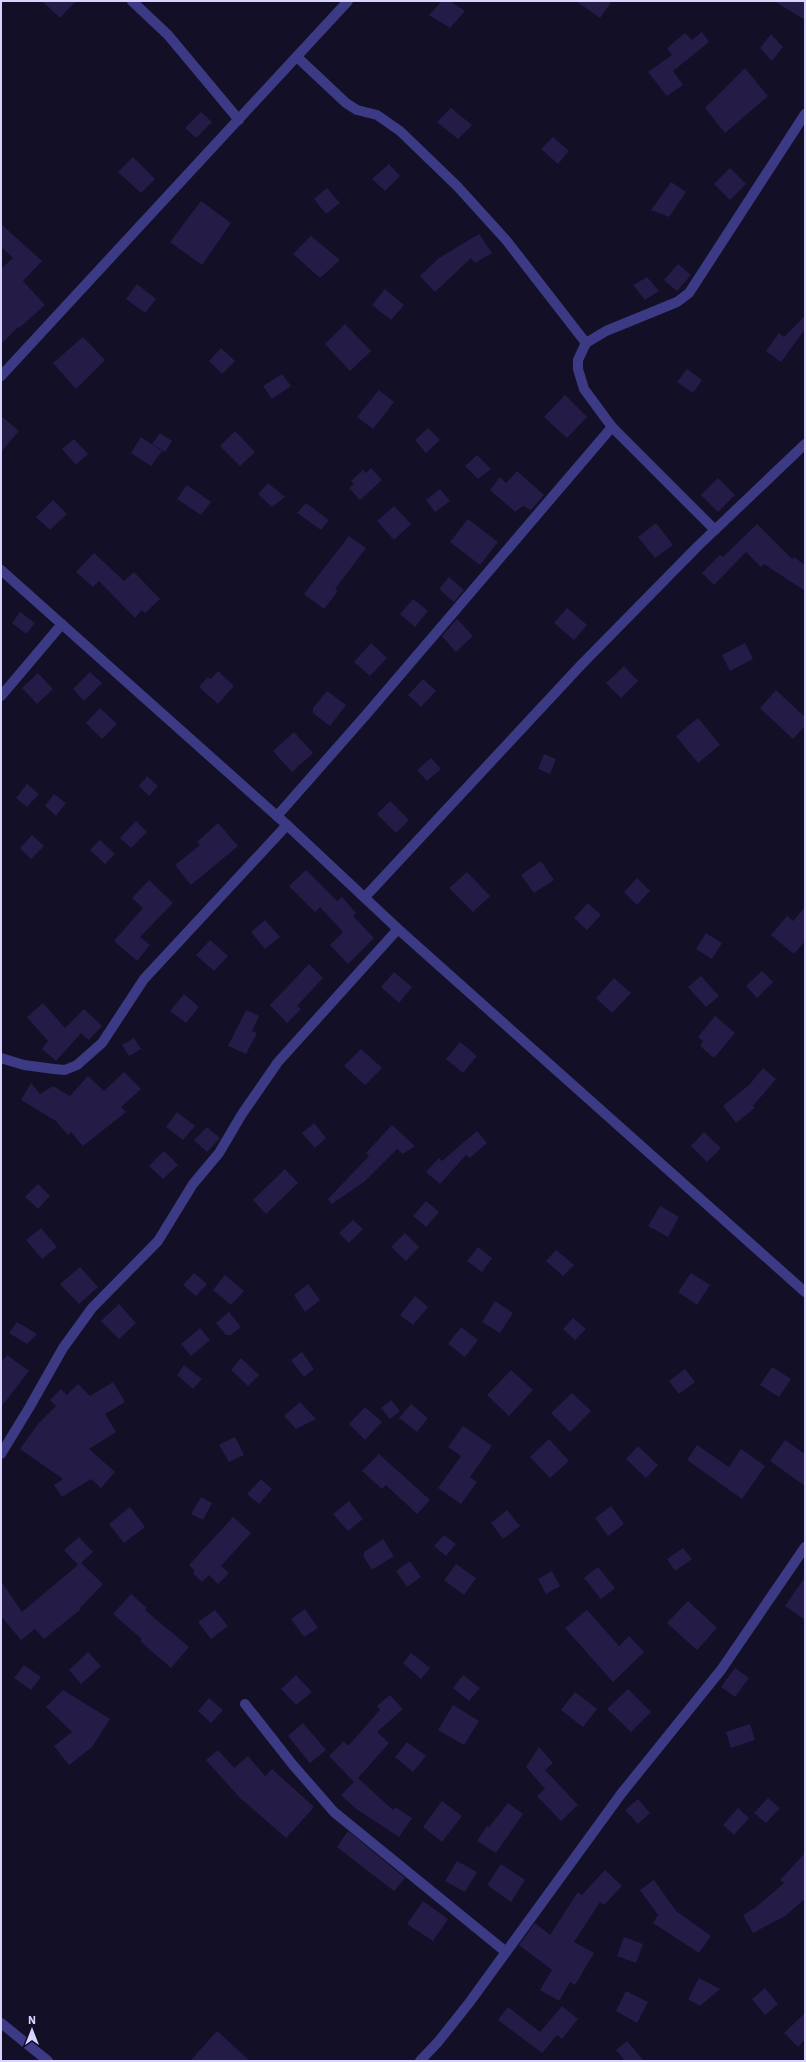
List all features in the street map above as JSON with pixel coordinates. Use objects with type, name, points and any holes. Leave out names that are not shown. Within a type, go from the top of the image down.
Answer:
[{"type":"street","points":[[132,1],[168,35],[239,120]]},
{"type":"street","points":[[1,376],[348,1]]},
{"type":"street","points":[[297,57],[346,103],[358,110],[377,115],[400,131],[457,186],[506,240],[586,344]]},
{"type":"street","points":[[715,530],[612,427],[584,389],[578,369],[578,360],[586,344],[606,331],[684,298],[805,114]]},
{"type":"street","points":[[277,816],[365,716],[612,427]]},
{"type":"street","points":[[366,898],[581,665],[715,530],[805,444]]},
{"type":"street","points":[[1,570],[287,825],[398,929],[805,1292]]},
{"type":"street","points":[[1,696],[62,624]]},
{"type":"street","points":[[1,1058],[24,1065],[54,1070],[65,1070],[77,1065],[102,1043],[144,979],[287,825]]},
{"type":"street","points":[[1,1454],[30,1408],[63,1348],[92,1308],[158,1241],[193,1184],[219,1153],[242,1114],[278,1062],[398,929]]},
{"type":"street","points":[[420,2061],[438,2042],[506,1952],[621,1794],[721,1670],[805,1547]]},
{"type":"street","points":[[245,1704],[293,1765],[334,1812],[506,1952]]},
{"type":"street","points":[[1,2023],[48,2061]]},
{"type":"building","points":[[42,1],[76,1],[60,18]]},
{"type":"building","points":[[442,1],[450,1],[465,11],[450,28],[429,15]]},
{"type":"building","points":[[576,1],[612,1],[600,18]]},
{"type":"building","points":[[774,1],[805,1],[805,20]]},
{"type":"building","points":[[702,32],[709,42],[673,71],[683,85],[667,96],[648,72],[672,55],[667,48],[685,33],[692,40]]},
{"type":"building","points":[[771,34],[783,47],[772,61],[760,48]]},
{"type":"building","points":[[745,68],[768,96],[725,133],[705,108]]},
{"type":"building","points":[[451,108],[472,125],[458,139],[437,122]]},
{"type":"building","points":[[201,112],[212,122],[196,138],[185,128]]},
{"type":"building","points":[[553,137],[569,151],[558,164],[541,149]]},
{"type":"building","points":[[133,157],[155,179],[141,193],[118,172]]},
{"type":"building","points":[[389,164],[400,176],[385,191],[372,179]]},
{"type":"building","points":[[730,168],[746,184],[730,200],[714,184]]},
{"type":"building","points":[[671,182],[686,192],[669,217],[651,210]]},
{"type":"building","points":[[327,188],[340,203],[326,214],[314,199]]},
{"type":"building","points":[[201,201],[231,223],[202,265],[170,242]]},
{"type":"building","points":[[1,224],[42,261],[23,281],[45,305],[19,328],[18,327],[1,344],[1,269],[13,258],[1,247]]},
{"type":"building","points":[[479,234],[492,253],[475,263],[471,258],[435,292],[420,276],[439,258]]},
{"type":"building","points":[[311,236],[340,260],[320,278],[293,254]]},
{"type":"building","points":[[678,264],[691,275],[677,291],[664,280]]},
{"type":"building","points":[[647,277],[659,291],[645,300],[633,285]]},
{"type":"building","points":[[137,284],[156,299],[145,313],[126,299]]},
{"type":"building","points":[[385,289],[404,305],[391,320],[372,305]]},
{"type":"building","points":[[805,316],[805,329],[781,362],[766,351],[779,333],[784,337]]},
{"type":"building","points":[[345,324],[371,351],[350,371],[325,344]]},
{"type":"building","points":[[83,337],[105,360],[76,389],[53,363]]},
{"type":"building","points":[[221,348],[235,361],[222,374],[209,361]]},
{"type":"building","points":[[687,369],[702,380],[693,393],[677,382]]},
{"type":"building","points":[[282,374],[291,386],[272,399],[263,386]]},
{"type":"building","points":[[379,390],[394,402],[373,429],[357,417]]},
{"type":"building","points":[[565,395],[587,417],[567,438],[544,417]]},
{"type":"building","points":[[1,416],[19,431],[1,452]]},
{"type":"building","points":[[428,428],[440,440],[426,453],[415,440]]},
{"type":"building","points":[[235,431],[255,452],[240,466],[220,446]]},
{"type":"building","points":[[160,433],[172,441],[165,452],[152,444]]},
{"type":"building","points":[[141,437],[162,451],[151,466],[131,453]]},
{"type":"building","points":[[74,439],[88,454],[76,465],[62,449]]},
{"type":"building","points":[[477,455],[491,469],[478,479],[465,466]]},
{"type":"building","points":[[371,468],[382,480],[360,500],[349,488],[354,484],[351,481],[363,470],[366,473]]},
{"type":"building","points":[[517,471],[544,495],[531,510],[523,506],[515,512],[490,490],[500,477],[506,483]]},
{"type":"building","points":[[718,478],[735,495],[718,512],[701,495]]},
{"type":"building","points":[[268,483],[285,497],[272,507],[258,494]]},
{"type":"building","points":[[187,485],[211,502],[201,515],[177,499]]},
{"type":"building","points":[[440,489],[450,501],[435,512],[426,500]]},
{"type":"building","points":[[53,500],[67,514],[50,530],[36,517]]},
{"type":"building","points":[[306,503],[329,520],[321,530],[297,513]]},
{"type":"building","points":[[394,506],[411,524],[394,540],[377,521]]},
{"type":"building","points":[[468,519],[498,542],[480,565],[450,542]]},
{"type":"building","points":[[656,523],[673,545],[655,558],[638,537]]},
{"type":"building","points":[[757,524],[792,559],[794,557],[805,565],[805,591],[764,564],[761,567],[746,552],[714,585],[702,573],[720,555],[723,557]]},
{"type":"building","points":[[349,536],[366,548],[335,589],[338,591],[324,609],[304,594]]},
{"type":"building","points":[[94,553],[124,581],[134,572],[160,599],[145,613],[142,610],[135,618],[99,581],[93,587],[76,572]]},
{"type":"building","points":[[449,577],[464,590],[454,602],[439,589]]},
{"type":"building","points":[[413,599],[428,611],[415,627],[400,614]]},
{"type":"building","points":[[567,608],[587,625],[574,640],[554,623]]},
{"type":"building","points":[[20,612],[35,623],[26,634],[12,623]]},
{"type":"building","points":[[457,619],[473,636],[456,652],[442,636]]},
{"type":"building","points":[[371,643],[387,658],[370,676],[354,662]]},
{"type":"building","points":[[745,643],[753,659],[730,671],[722,655]]},
{"type":"building","points":[[624,666],[638,681],[621,698],[606,683]]},
{"type":"building","points":[[218,671],[234,686],[218,704],[199,687],[208,677],[211,679]]},
{"type":"building","points":[[90,672],[102,683],[84,701],[73,689]]},
{"type":"building","points":[[38,673],[53,689],[37,704],[22,688]]},
{"type":"building","points":[[423,679],[436,691],[421,707],[408,695]]},
{"type":"building","points":[[776,690],[805,717],[805,726],[793,739],[760,708]]},
{"type":"building","points":[[327,691],[346,705],[330,726],[313,713],[313,708]]},
{"type":"building","points":[[100,708],[117,724],[102,739],[86,723]]},
{"type":"building","points":[[698,718],[720,745],[698,763],[676,736]]},
{"type":"building","points":[[294,732],[313,753],[292,772],[273,751]]},
{"type":"building","points":[[544,754],[556,759],[550,774],[538,769]]},
{"type":"building","points":[[431,758],[441,769],[427,781],[417,770]]},
{"type":"building","points":[[147,776],[158,786],[149,796],[139,786]]},
{"type":"building","points":[[27,784],[39,794],[27,807],[16,798]]},
{"type":"building","points":[[54,794],[66,803],[56,816],[45,806]]},
{"type":"building","points":[[390,801],[409,820],[396,833],[377,814]]},
{"type":"building","points":[[136,821],[147,832],[131,848],[120,838]]},
{"type":"building","points":[[218,823],[238,846],[191,885],[175,865],[200,845],[197,842]]},
{"type":"building","points":[[32,835],[44,846],[31,859],[20,848]]},
{"type":"building","points":[[100,840],[115,854],[105,864],[90,850]]},
{"type":"building","points":[[541,861],[554,880],[534,893],[521,875]]},
{"type":"building","points":[[306,870],[337,901],[342,897],[356,913],[353,916],[374,938],[348,964],[330,945],[343,932],[320,907],[315,912],[289,886]]},
{"type":"building","points":[[467,872],[490,896],[473,912],[449,888]]},
{"type":"building","points":[[637,878],[650,891],[637,905],[624,892]]},
{"type":"building","points":[[149,880],[173,903],[140,937],[150,945],[137,961],[114,941],[143,908],[132,898]]},
{"type":"building","points":[[588,903],[601,915],[587,930],[574,918]]},
{"type":"building","points":[[805,907],[805,941],[794,954],[771,935],[787,916],[793,921]]},
{"type":"building","points":[[265,920],[280,937],[265,949],[251,932]]},
{"type":"building","points":[[706,933],[722,943],[712,959],[696,949]]},
{"type":"building","points":[[210,940],[228,956],[214,971],[196,955]]},
{"type":"building","points":[[309,964],[323,978],[297,1006],[301,1009],[287,1023],[270,1005]]},
{"type":"building","points":[[762,971],[773,982],[757,998],[746,986]]},
{"type":"building","points":[[394,972],[412,987],[399,1003],[381,987]]},
{"type":"building","points":[[701,976],[719,996],[706,1007],[688,987]]},
{"type":"building","points":[[614,978],[631,993],[612,1013],[596,998]]},
{"type":"building","points":[[184,994],[199,1007],[186,1023],[170,1011]]},
{"type":"building","points":[[43,1003],[65,1028],[84,1009],[102,1026],[89,1040],[81,1033],[56,1061],[42,1049],[48,1041],[27,1017]]},
{"type":"building","points":[[246,1010],[259,1016],[252,1031],[257,1033],[246,1054],[228,1046]]},
{"type":"building","points":[[715,1016],[735,1033],[714,1058],[700,1046],[703,1041],[698,1037]]},
{"type":"building","points":[[134,1038],[141,1049],[129,1056],[122,1045]]},
{"type":"building","points":[[460,1042],[477,1056],[463,1073],[446,1059]]},
{"type":"building","points":[[361,1049],[382,1068],[365,1085],[344,1066]]},
{"type":"building","points":[[763,1068],[776,1079],[753,1106],[755,1108],[736,1123],[723,1106],[749,1085]]},
{"type":"building","points":[[124,1072],[141,1089],[121,1107],[126,1112],[83,1146],[71,1132],[68,1135],[56,1121],[21,1100],[31,1083],[40,1094],[53,1086],[70,1096],[88,1076],[104,1091]]},
{"type":"building","points":[[177,1112],[195,1126],[183,1140],[166,1127]]},
{"type":"building","points":[[314,1123],[326,1138],[315,1148],[302,1133]]},
{"type":"building","points":[[392,1125],[415,1146],[403,1154],[397,1149],[365,1181],[332,1204],[328,1199],[369,1156],[366,1153]]},
{"type":"building","points":[[207,1127],[220,1138],[207,1152],[194,1140]]},
{"type":"building","points":[[477,1131],[487,1143],[470,1158],[466,1155],[440,1184],[426,1172],[439,1158],[442,1161]]},
{"type":"building","points":[[704,1132],[721,1148],[707,1162],[691,1146]]},
{"type":"building","points":[[164,1151],[178,1165],[163,1179],[149,1166]]},
{"type":"building","points":[[285,1169],[298,1183],[266,1214],[253,1200]]},
{"type":"building","points":[[38,1184],[50,1196],[38,1209],[25,1197]]},
{"type":"building","points":[[426,1201],[439,1212],[426,1227],[413,1216]]},
{"type":"building","points":[[660,1206],[679,1217],[668,1237],[648,1226]]},
{"type":"building","points":[[353,1220],[363,1229],[349,1243],[339,1233]]},
{"type":"building","points":[[41,1228],[57,1247],[42,1259],[26,1240]]},
{"type":"building","points":[[405,1233],[419,1247],[406,1261],[391,1247]]},
{"type":"building","points":[[478,1247],[492,1258],[482,1272],[467,1261]]},
{"type":"building","points":[[556,1250],[574,1265],[563,1276],[546,1261]]},
{"type":"building","points":[[80,1267],[98,1287],[79,1304],[60,1284]]},
{"type":"building","points":[[194,1273],[207,1284],[196,1296],[183,1285]]},
{"type":"building","points":[[691,1273],[710,1285],[697,1305],[678,1292]]},
{"type":"building","points":[[225,1275],[244,1291],[231,1305],[213,1290]]},
{"type":"building","points":[[308,1284],[320,1300],[305,1312],[294,1295]]},
{"type":"building","points":[[415,1296],[428,1307],[413,1325],[400,1315]]},
{"type":"building","points":[[495,1301],[513,1313],[500,1333],[482,1322]]},
{"type":"building","points":[[119,1304],[136,1323],[119,1339],[101,1321]]},
{"type":"building","points":[[229,1312],[241,1327],[231,1335],[226,1335],[216,1323]]},
{"type":"building","points":[[573,1318],[586,1329],[575,1340],[563,1329]]},
{"type":"building","points":[[17,1322],[37,1334],[27,1344],[9,1333]]},
{"type":"building","points":[[461,1327],[478,1340],[465,1357],[448,1344]]},
{"type":"building","points":[[200,1328],[210,1340],[191,1356],[181,1344]]},
{"type":"building","points":[[302,1352],[314,1369],[304,1377],[291,1360]]},
{"type":"building","points":[[7,1355],[29,1371],[1,1407],[1,1363]]},
{"type":"building","points":[[241,1358],[259,1375],[248,1386],[231,1370]]},
{"type":"building","points":[[184,1365],[202,1379],[193,1389],[177,1375]]},
{"type":"building","points":[[772,1367],[791,1379],[779,1397],[760,1385]]},
{"type":"building","points":[[685,1369],[695,1382],[679,1394],[669,1381]]},
{"type":"building","points":[[511,1370],[533,1390],[509,1416],[487,1395]]},
{"type":"building","points":[[113,1382],[125,1402],[105,1414],[116,1432],[89,1449],[115,1472],[101,1488],[91,1479],[62,1497],[54,1485],[63,1479],[20,1449],[38,1424],[56,1406],[50,1400],[61,1389],[67,1395],[78,1384],[90,1396]]},
{"type":"building","points":[[572,1393],[591,1411],[570,1432],[551,1413]]},
{"type":"building","points":[[391,1400],[400,1411],[390,1419],[381,1408]]},
{"type":"building","points":[[300,1402],[316,1419],[296,1429],[284,1416]]},
{"type":"building","points":[[411,1404],[428,1418],[417,1432],[399,1418]]},
{"type":"building","points":[[365,1407],[382,1422],[365,1440],[349,1424]]},
{"type":"building","points":[[463,1426],[492,1446],[470,1477],[477,1482],[461,1504],[438,1488],[461,1456],[448,1447]]},
{"type":"building","points":[[235,1437],[244,1455],[229,1462],[219,1445]]},
{"type":"building","points":[[549,1439],[569,1461],[550,1478],[530,1457]]},
{"type":"building","points":[[785,1440],[805,1454],[805,1486],[770,1461]]},
{"type":"building","points":[[697,1445],[729,1467],[741,1449],[765,1466],[742,1499],[687,1460]]},
{"type":"building","points":[[638,1446],[658,1465],[646,1478],[626,1459]]},
{"type":"building","points":[[379,1454],[430,1500],[417,1514],[386,1485],[382,1489],[362,1471]]},
{"type":"building","points":[[261,1479],[272,1489],[259,1504],[247,1494]]},
{"type":"building","points":[[201,1497],[212,1503],[203,1520],[191,1514]]},
{"type":"building","points":[[349,1501],[363,1519],[348,1531],[333,1514]]},
{"type":"building","points":[[611,1506],[624,1524],[608,1536],[595,1518]]},
{"type":"building","points":[[130,1507],[145,1527],[124,1543],[109,1524]]},
{"type":"building","points":[[507,1510],[520,1526],[503,1539],[491,1523]]},
{"type":"building","points":[[233,1517],[251,1533],[221,1566],[229,1573],[218,1584],[209,1575],[202,1582],[193,1573],[195,1571],[189,1565]]},
{"type":"building","points":[[444,1535],[456,1544],[446,1556],[434,1546]]},
{"type":"building","points":[[79,1537],[93,1552],[81,1563],[103,1584],[80,1608],[81,1609],[44,1639],[35,1629],[21,1640],[1,1616],[1,1581],[22,1612],[78,1565],[64,1550]]},
{"type":"building","points":[[383,1539],[394,1556],[372,1570],[364,1557],[364,1552]]},
{"type":"building","points":[[683,1548],[692,1559],[675,1571],[667,1559]]},
{"type":"building","points":[[410,1561],[421,1577],[407,1587],[396,1571]]},
{"type":"building","points":[[456,1564],[476,1578],[464,1595],[444,1580]]},
{"type":"building","points":[[598,1567],[615,1588],[601,1599],[584,1578]]},
{"type":"building","points":[[552,1571],[560,1586],[546,1594],[538,1579]]},
{"type":"building","points":[[805,1577],[805,1620],[785,1606]]},
{"type":"building","points":[[131,1594],[147,1608],[145,1610],[189,1647],[171,1668],[140,1641],[142,1639],[113,1614]]},
{"type":"building","points":[[688,1601],[717,1628],[697,1650],[667,1623]]},
{"type":"building","points":[[305,1609],[318,1628],[304,1637],[291,1619]]},
{"type":"building","points":[[215,1610],[228,1626],[211,1639],[198,1622]]},
{"type":"building","points":[[587,1610],[619,1646],[629,1636],[644,1652],[613,1682],[565,1628]]},
{"type":"building","points":[[88,1652],[101,1666],[81,1684],[69,1670]]},
{"type":"building","points":[[411,1653],[430,1668],[421,1679],[403,1663]]},
{"type":"building","points":[[24,1665],[41,1677],[31,1690],[14,1678]]},
{"type":"building","points":[[735,1668],[749,1678],[735,1697],[721,1687]]},
{"type":"building","points":[[296,1675],[312,1692],[296,1705],[281,1689]]},
{"type":"building","points":[[463,1675],[480,1688],[469,1701],[453,1688]]},
{"type":"building","points":[[628,1689],[651,1712],[631,1732],[607,1709]]},
{"type":"building","points":[[63,1690],[110,1719],[92,1747],[69,1765],[54,1746],[72,1732],[46,1707]]},
{"type":"building","points":[[575,1692],[597,1709],[583,1727],[561,1710]]},
{"type":"building","points":[[390,1695],[403,1709],[377,1732],[389,1743],[358,1778],[393,1810],[395,1807],[412,1818],[399,1837],[355,1808],[341,1795],[354,1782],[329,1756],[344,1741],[348,1746],[380,1710],[377,1706]]},
{"type":"building","points":[[209,1698],[223,1710],[211,1723],[198,1711]]},
{"type":"building","points":[[453,1705],[479,1721],[464,1745],[438,1730]]},
{"type":"building","points":[[303,1723],[326,1750],[310,1763],[288,1736]]},
{"type":"building","points":[[750,1724],[755,1740],[731,1748],[726,1732]]},
{"type":"building","points":[[407,1742],[426,1756],[413,1772],[395,1757]]},
{"type":"building","points":[[539,1747],[553,1763],[545,1770],[578,1805],[561,1821],[537,1796],[545,1789],[526,1767]]},
{"type":"building","points":[[218,1750],[234,1768],[248,1756],[265,1776],[272,1769],[314,1807],[286,1838],[239,1797],[206,1760]]},
{"type":"building","points":[[768,1798],[780,1808],[766,1823],[754,1813]]},
{"type":"building","points":[[638,1799],[650,1813],[638,1824],[625,1810]]},
{"type":"building","points":[[442,1801],[462,1816],[442,1842],[423,1827]]},
{"type":"building","points":[[508,1803],[523,1814],[496,1853],[477,1841],[487,1826],[489,1827]]},
{"type":"building","points":[[738,1808],[749,1818],[734,1835],[723,1825]]},
{"type":"building","points":[[348,1831],[405,1878],[394,1891],[337,1847]]},
{"type":"building","points":[[805,1853],[805,1899],[785,1916],[753,1933],[743,1915],[755,1908],[784,1883],[780,1880]]},
{"type":"building","points":[[457,1861],[477,1872],[465,1892],[445,1881]]},
{"type":"building","points":[[501,1864],[525,1880],[511,1902],[487,1885]]},
{"type":"building","points":[[605,1870],[622,1886],[604,1905],[600,1902],[574,1942],[594,1953],[575,1985],[570,1982],[559,2001],[540,1990],[552,1970],[519,1945],[535,1923],[550,1935],[578,1892],[582,1895]]},
{"type":"building","points":[[654,1880],[676,1911],[711,1936],[699,1953],[653,1923],[658,1915],[640,1890]]},
{"type":"building","points":[[423,1901],[448,1919],[433,1941],[407,1924]]},
{"type":"building","points":[[624,1937],[643,1944],[636,1963],[617,1956]]},
{"type":"building","points":[[699,1978],[720,1989],[700,2006],[688,1999]]},
{"type":"building","points":[[765,1988],[778,2004],[765,2015],[752,1999]]},
{"type":"building","points":[[626,1991],[648,2002],[637,2023],[616,2011]]},
{"type":"building","points":[[562,2006],[578,2019],[562,2039],[557,2035],[542,2053],[498,2020],[508,2007],[540,2032]]},
{"type":"building","points":[[805,2013],[805,2040],[798,2047],[784,2033]]},
{"type":"building","points":[[217,2031],[250,2061],[190,2061]]},
{"type":"building","points":[[627,2041],[644,2061],[625,2061],[616,2050]]}]
